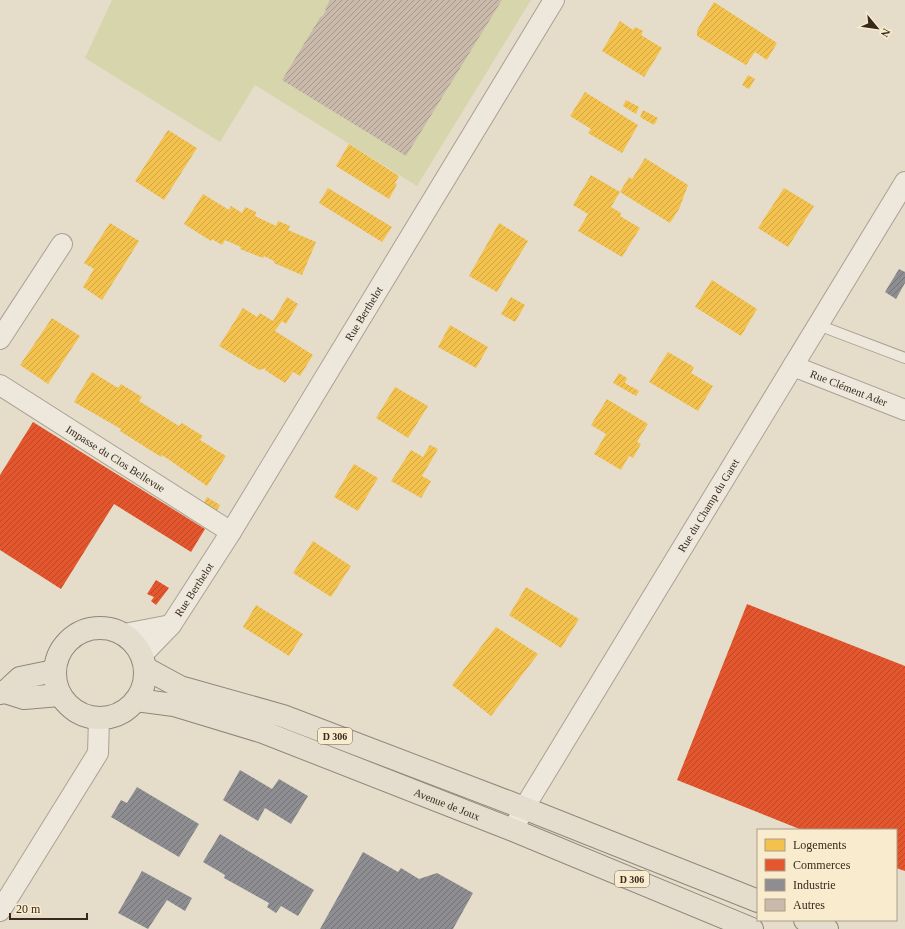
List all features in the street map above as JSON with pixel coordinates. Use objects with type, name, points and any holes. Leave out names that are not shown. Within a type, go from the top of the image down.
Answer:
[{"type":"main road","points":[[98,627],[112,628],[124,634],[134,643],[143,662],[142,691],[136,700],[126,710],[113,716],[99,718],[84,716],[70,708],[60,695],[56,684],[54,671],[56,658],[62,646],[72,636],[84,630],[98,627]]},
{"type":"main road","name":"D 306","points":[[143,662],[180,687],[283,716],[524,808],[757,901]]},
{"type":"main road","points":[[2,692],[20,678],[54,671]]},
{"type":"main road","points":[[2,692],[24,698],[60,695]]},
{"type":"main road","name":"Avenue de Joux","points":[[136,700],[174,705],[263,732],[513,830],[752,929]]},
{"type":"main road","points":[[807,921],[827,929]]},
{"type":"street","name":"Rue Berthelot","points":[[143,662],[172,625],[231,532],[554,0]]},
{"type":"street","name":"Rue du Champ du Garet","points":[[513,830],[524,808],[905,182]]},
{"type":"street","points":[[0,339],[62,244]]},
{"type":"street","name":"Rue Clément Ader","points":[[793,366],[905,410]]},
{"type":"street","name":"Impasse du Clos Bellevue","points":[[0,385],[231,532]]},
{"type":"street","name":"Rue Berthelot","points":[[124,634],[172,625]]},
{"type":"street","points":[[0,911],[98,752],[99,718]]},
{"type":"lane","points":[[818,325],[905,358]]},
{"type":"green space","points":[[112,0],[531,0],[417,186],[255,85],[220,142],[85,58]]},
{"type":"building: Logements","points":[[714,2],[777,43],[767,60],[755,52],[746,65],[697,36],[697,30]]},
{"type":"building: Logements","points":[[620,21],[633,30],[635,27],[643,31],[641,35],[662,48],[644,77],[602,51]]},
{"type":"building: Logements","points":[[748,75],[755,79],[749,89],[742,85]]},
{"type":"building: Logements","points":[[585,92],[638,125],[622,153],[588,133],[591,129],[570,116]]},
{"type":"building: Logements","points":[[626,100],[639,107],[636,114],[623,106]]},
{"type":"building: Logements","points":[[643,110],[658,118],[654,125],[640,117]]},
{"type":"building: Logements","points":[[168,130],[197,148],[164,200],[135,181]]},
{"type":"building: Logements","points":[[349,144],[399,176],[395,183],[397,184],[389,199],[336,166]]},
{"type":"building: Logements","points":[[645,158],[688,185],[679,209],[670,223],[620,192],[629,177],[632,179]]},
{"type":"building: Logements","points":[[591,175],[620,192],[611,207],[621,213],[620,216],[640,228],[622,257],[578,231],[588,214],[573,205]]},
{"type":"building: Logements","points":[[328,188],[392,227],[382,242],[319,203]]},
{"type":"building: Logements","points":[[784,188],[814,206],[788,247],[758,228]]},
{"type":"building: Logements","points":[[203,194],[229,210],[231,206],[242,213],[245,207],[256,212],[255,216],[276,226],[278,221],[290,226],[288,230],[316,242],[302,275],[274,263],[274,261],[264,256],[263,258],[240,249],[241,247],[225,240],[222,245],[212,239],[211,241],[184,224]]},
{"type":"building: Logements","points":[[110,223],[139,241],[102,300],[83,287],[94,269],[84,263]]},
{"type":"building: Logements","points":[[499,223],[528,241],[497,292],[469,276]]},
{"type":"building: Logements","points":[[712,280],[757,309],[741,336],[695,307]]},
{"type":"building: Logements","points":[[287,297],[298,304],[286,324],[282,321],[275,331],[313,355],[300,376],[293,372],[285,383],[265,370],[266,368],[259,370],[219,346],[243,308],[257,317],[260,313],[273,321]]},
{"type":"building: Logements","points":[[511,297],[525,305],[515,322],[501,314]]},
{"type":"building: Logements","points":[[52,318],[80,336],[48,384],[20,365]]},
{"type":"building: Logements","points":[[450,325],[488,347],[476,368],[438,347]]},
{"type":"building: Logements","points":[[668,352],[694,367],[691,373],[713,386],[698,411],[649,382]]},
{"type":"building: Logements","points":[[92,372],[118,388],[121,384],[142,397],[139,401],[179,426],[182,423],[203,436],[200,440],[226,456],[207,486],[162,455],[161,457],[120,431],[121,429],[74,402]]},
{"type":"building: Logements","points":[[619,373],[627,378],[625,383],[639,391],[636,396],[613,383]]},
{"type":"building: Logements","points":[[395,387],[428,406],[408,438],[376,418]]},
{"type":"building: Logements","points":[[607,399],[648,424],[637,442],[641,444],[633,458],[629,456],[621,470],[594,454],[606,434],[591,425]]},
{"type":"building: Logements","points":[[430,445],[438,449],[422,476],[431,481],[421,498],[391,481],[411,450],[423,457]]},
{"type":"building: Logements","points":[[354,464],[378,478],[358,511],[334,497]]},
{"type":"building: Logements","points":[[207,497],[220,505],[216,512],[203,504]]},
{"type":"building: Logements","points":[[313,541],[351,566],[331,597],[293,573]]},
{"type":"building: Logements","points":[[526,587],[579,619],[561,648],[509,615]]},
{"type":"building: Logements","points":[[256,605],[303,634],[289,656],[243,627]]},
{"type":"building: Logements","points":[[496,627],[538,654],[491,716],[452,685]]},
{"type":"building: Commerces","points":[[33,422],[205,529],[191,552],[114,504],[61,589],[0,550],[0,475]]},
{"type":"building: Commerces","points":[[156,580],[169,588],[156,605],[151,601],[154,597],[147,594]]},
{"type":"building: Commerces","points":[[747,604],[905,666],[905,871],[897,868],[897,829],[800,829],[677,780]]},
{"type":"building: Industrie","points":[[899,269],[905,272],[905,283],[896,299],[885,292]]},
{"type":"building: Industrie","points":[[240,770],[272,789],[279,779],[308,796],[291,824],[265,808],[258,821],[223,800]]},
{"type":"building: Industrie","points":[[137,787],[199,824],[179,857],[111,817],[121,800],[127,803]]},
{"type":"building: Industrie","points":[[220,834],[314,890],[298,916],[281,906],[276,913],[267,907],[269,903],[224,878],[225,875],[203,862]]},
{"type":"building: Industrie","points":[[363,852],[398,872],[401,868],[419,879],[437,873],[473,893],[453,929],[320,929]]},
{"type":"building: Industrie","points":[[142,871],[192,898],[185,911],[167,900],[148,929],[118,913]]},
{"type":"building: Autres","points":[[330,0],[502,0],[406,156],[282,80],[321,16],[322,17]]}]
